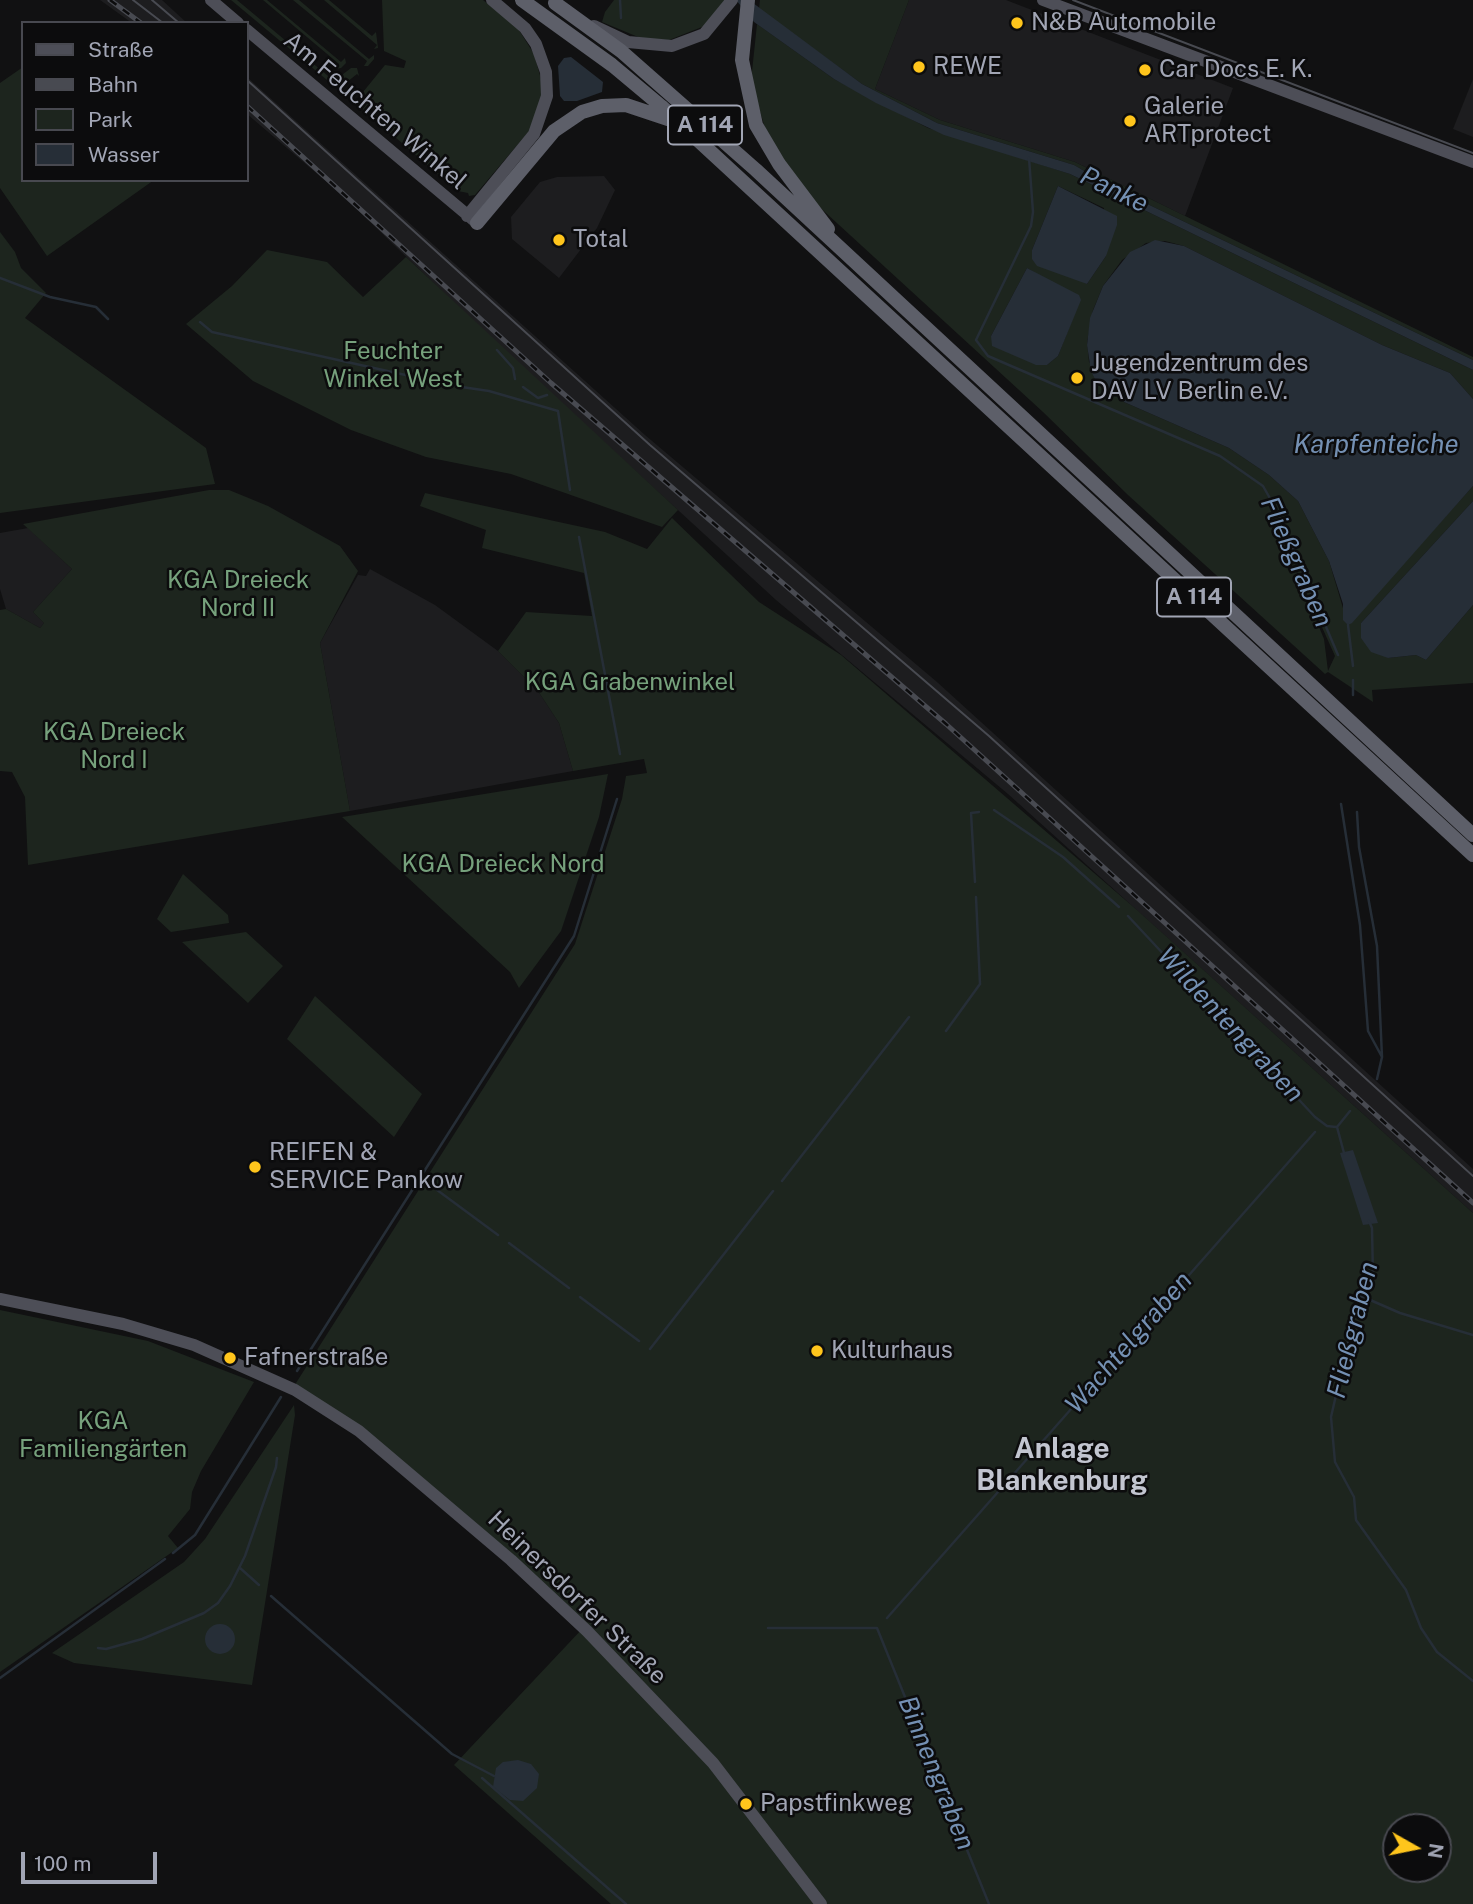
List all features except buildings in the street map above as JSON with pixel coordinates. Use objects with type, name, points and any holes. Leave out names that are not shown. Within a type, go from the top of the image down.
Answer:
[{"type":"highway","name":"A 114","points":[[522,0],[612,65],[680,124],[1473,855]]},
{"type":"highway","points":[[748,0],[742,60],[756,125],[779,164],[848,256]]},
{"type":"highway","name":"A 114","points":[[553,1],[621,51],[848,256],[1473,835]]},
{"type":"highway","points":[[472,219],[547,138],[582,112],[602,106],[626,105],[680,124]]},
{"type":"main road","points":[[211,0],[236,21]]},
{"type":"main road","points":[[472,219],[534,134],[547,96],[546,72],[536,44],[525,28],[492,0]]},
{"type":"main road","points":[[553,1],[628,42],[672,46],[704,34],[733,0]]},
{"type":"main road","points":[[1044,0],[1473,162]]},
{"type":"main road","name":"Am Feuchten Winkel","points":[[248,31],[472,219]]},
{"type":"main road","name":"Heinersdorfer Straße","points":[[0,1299],[148,1330],[203,1348],[295,1390],[359,1432],[548,1593],[713,1763],[821,1904]]},
{"type":"shaded area","points":[[100,0],[162,0],[185,21],[129,21]]},
{"type":"shaded area","points":[[909,0],[1006,0],[1233,88],[1185,216],[1075,162],[940,120],[875,89]]},
{"type":"shaded area","points":[[248,78],[645,435],[937,682],[1473,1169],[1473,1213],[1008,794],[776,600],[498,345],[342,195],[248,115]]},
{"type":"shaded area","points":[[1473,79],[1473,137],[1453,129]]},
{"type":"shaded area","points":[[604,176],[615,190],[597,228],[559,278],[512,239],[511,217],[540,182],[557,177]]},
{"type":"shaded area","points":[[28,528],[72,569],[33,612],[44,623],[40,628],[6,609],[0,589],[0,533]]},
{"type":"shaded area","points":[[370,569],[435,605],[498,651],[538,691],[559,723],[573,771],[350,811],[320,643],[358,575],[366,576]]},
{"type":"green space","points":[[231,0],[237,0],[334,81],[351,68],[357,68],[359,76],[357,74],[342,86],[333,85]]},
{"type":"green space","points":[[263,0],[267,0],[341,62],[345,58],[346,63],[336,69],[339,64]]},
{"type":"green space","points":[[293,0],[299,0],[369,59],[374,55],[374,59],[368,66],[364,66],[367,61]]},
{"type":"green space","points":[[324,0],[329,0],[372,36],[376,32],[378,48],[374,49],[377,45]]},
{"type":"green space","points":[[382,0],[483,0],[517,27],[534,54],[541,79],[541,97],[530,130],[475,195],[469,196],[468,193],[458,191],[360,107],[363,92],[385,65],[404,68],[406,61],[384,51]]},
{"type":"green space","points":[[614,0],[729,0],[707,25],[669,40],[643,39],[602,22],[605,12]]},
{"type":"green space","points":[[760,0],[909,0],[875,89],[940,120],[1075,162],[1473,357],[1473,360],[1114,188],[1074,165],[937,123],[862,84],[759,9]]},
{"type":"green space","points":[[757,24],[834,79],[928,128],[1070,174],[1473,370],[1473,399],[1450,373],[1382,345],[1184,246],[1165,241],[1146,243],[1122,260],[1103,286],[1093,310],[1087,342],[1089,362],[1124,402],[1229,448],[1269,475],[1298,501],[1329,561],[1348,625],[1473,486],[1473,501],[1361,623],[1388,658],[1416,655],[1426,660],[1473,605],[1473,683],[1372,690],[1373,702],[1328,672],[1325,674],[1128,495],[1043,412],[814,202],[768,138],[751,81]],"holes":[[[1058,186],[1104,208],[1106,256],[1087,284],[1032,250]],[[1027,268],[1080,300],[1058,356],[1047,365],[991,336]],[[1289,554],[1335,656],[1328,671],[1324,639]]]},
{"type":"green space","points":[[21,68],[21,182],[151,182],[47,256],[0,188],[0,83]]},
{"type":"green space","points":[[0,232],[15,252],[21,268],[46,293],[25,318],[206,448],[215,484],[0,513]]},
{"type":"green space","name":"Feuchter Winkel West","points":[[267,250],[327,262],[363,297],[406,257],[678,510],[662,527],[511,474],[426,457],[351,430],[253,381],[186,324],[232,286]]},
{"type":"green space","points":[[209,490],[229,490],[268,506],[340,546],[358,571],[320,643],[350,811],[28,865],[25,797],[12,772],[0,771],[0,610],[6,609],[40,628],[44,623],[33,612],[72,569],[23,524]]},
{"type":"green space","name":"KGA Grabenwinkel","points":[[425,493],[605,532],[647,549],[672,518],[759,602],[841,655],[1137,910],[1473,1213],[1473,1904],[611,1904],[454,1765],[583,1628],[394,1459],[295,1390],[296,1383],[575,944],[622,799],[626,776],[647,773],[644,759],[573,771],[559,723],[538,691],[498,651],[526,612],[592,616],[584,573],[482,548],[486,530],[420,506]]},
{"type":"green space","name":"KGA Dreieck Nord","points":[[608,774],[599,817],[561,931],[519,988],[510,972],[342,817]]},
{"type":"green space","points":[[183,874],[228,915],[229,923],[171,932],[157,919]]},
{"type":"green space","points":[[246,932],[283,966],[248,1003],[182,942]]},
{"type":"green space","points":[[315,996],[422,1094],[394,1137],[287,1039]]},
{"type":"green space","name":"KGA Familiengärten","points":[[0,1310],[148,1341],[254,1382],[201,1471],[192,1492],[190,1509],[168,1536],[178,1548],[0,1672]]},
{"type":"green space","points":[[294,1405],[295,1415],[252,1685],[74,1663],[52,1653],[184,1562],[205,1539]]},
{"type":"water","name":"Panke","points":[[736,0],[749,0],[862,84],[937,123],[1074,165],[1114,188],[1473,360],[1473,370],[1070,174],[944,135],[876,103],[834,79],[754,22]]},
{"type":"water","points":[[571,57],[603,82],[602,92],[577,101],[564,101],[560,96],[558,66],[564,58]]},
{"type":"water","points":[[1058,186],[1117,216],[1117,225],[1106,256],[1087,284],[1037,266],[1032,259],[1032,250]]},
{"type":"water","name":"Karpfenteiche","points":[[1155,240],[1184,246],[1382,345],[1450,373],[1473,399],[1473,486],[1352,623],[1348,625],[1343,620],[1343,604],[1329,561],[1298,501],[1269,475],[1229,448],[1124,402],[1118,393],[1113,393],[1096,381],[1091,371],[1087,345],[1090,318],[1103,286],[1130,252]]},
{"type":"water","points":[[1027,268],[1079,295],[1081,300],[1058,356],[1047,365],[1036,365],[992,346],[991,336]]},
{"type":"water","name":"Karpfenteiche","points":[[1473,501],[1473,605],[1426,660],[1416,655],[1388,658],[1371,652],[1361,638],[1361,623]]},
{"type":"water","points":[[1353,1150],[1378,1223],[1363,1225],[1340,1153]]},
{"type":"water","points":[[220,1624],[230,1629],[235,1639],[230,1649],[220,1654],[210,1649],[205,1639],[210,1629]]},
{"type":"water","points":[[518,1760],[531,1764],[539,1774],[537,1788],[523,1801],[510,1800],[493,1787],[496,1768],[503,1762]]},
{"type":"waterway","points":[[620,0],[621,18]]},
{"type":"waterway","name":"Fließgraben","points":[[1029,158],[1033,212],[1031,226],[976,340],[988,356],[1220,456],[1263,486],[1276,509],[1338,655]]},
{"type":"waterway","points":[[0,278],[50,297],[96,307],[108,319]]},
{"type":"waterway","points":[[200,322],[212,332],[455,386],[489,391],[558,411],[570,490]]},
{"type":"waterway","points":[[497,350],[513,368],[515,379]]},
{"type":"waterway","points":[[523,387],[538,398],[547,395]]},
{"type":"waterway","points":[[579,537],[620,754]]},
{"type":"waterway","points":[[1348,625],[1353,666]]},
{"type":"waterway","name":"Fließgraben","points":[[1353,680],[1353,695]]},
{"type":"waterway","points":[[297,1371],[574,936],[617,799]]},
{"type":"waterway","name":"Fließgraben","points":[[1341,804],[1360,925],[1368,1031],[1382,1057]]},
{"type":"waterway","points":[[994,810],[1063,857],[1119,907]]},
{"type":"waterway","name":"Wildentengraben","points":[[975,882],[971,813],[979,812]]},
{"type":"waterway","name":"Fließgraben","points":[[1357,812],[1359,847],[1377,946],[1382,1057],[1377,1079]]},
{"type":"waterway","name":"Wildentengraben","points":[[946,1031],[980,984],[976,897]]},
{"type":"waterway","name":"Wildentengraben","points":[[1128,916],[1315,1117],[1327,1126],[1336,1127]]},
{"type":"waterway","name":"Wildentengraben","points":[[782,1181],[909,1017]]},
{"type":"waterway","name":"Wildentengraben","points":[[1344,1153],[1337,1127],[1350,1111]]},
{"type":"waterway","name":"Wachtelgraben","points":[[887,1618],[1315,1132]]},
{"type":"waterway","name":"Wildentengraben","points":[[433,1187],[498,1235]]},
{"type":"waterway","name":"Wildentengraben","points":[[650,1349],[773,1191]]},
{"type":"waterway","name":"Fließgraben","points":[[1369,1221],[1372,1228],[1373,1276],[1357,1304],[1331,1417],[1335,1462],[1354,1497],[1356,1520],[1406,1590],[1421,1628],[1437,1652],[1473,1681]]},
{"type":"waterway","name":"Wildentengraben","points":[[509,1243],[569,1288]]},
{"type":"waterway","points":[[1361,1296],[1400,1313],[1473,1335]]},
{"type":"waterway","name":"Wildentengraben","points":[[580,1297],[639,1341]]},
{"type":"waterway","points":[[173,1553],[195,1535],[281,1397]]},
{"type":"waterway","points":[[98,1648],[106,1649],[142,1639],[204,1613],[218,1603],[245,1556],[277,1458]]},
{"type":"waterway","points":[[0,1678],[165,1559]]},
{"type":"waterway","points":[[240,1568],[259,1585]]},
{"type":"waterway","points":[[271,1596],[452,1754],[494,1776]]},
{"type":"waterway","name":"Binnengraben","points":[[768,1628],[877,1628],[989,1904]]},
{"type":"waterway","points":[[482,1778],[626,1904]]},
{"type":"tram line","points":[[133,0],[160,21]]},
{"type":"tram line","points":[[152,0],[177,21]]},
{"type":"tram line","points":[[1073,0],[1473,153]]},
{"type":"tram line","points":[[248,81],[650,445],[989,736],[1473,1176]]},
{"type":"railway","points":[[110,0],[138,21]]},
{"type":"railway","points":[[248,107],[551,383],[946,724],[1473,1203]]},
{"type":"place","name":"N&B Automobile","points":[[1017,23]]},
{"type":"place","name":"REWE","points":[[919,67]]},
{"type":"place","name":"Car Docs E. K.","points":[[1145,70]]},
{"type":"place","name":"Galerie ARTprotect","points":[[1130,121]]},
{"type":"place","name":"Total","points":[[559,240]]},
{"type":"place","name":"Jugendzentrum des DAV LV Berlin e.V.","points":[[1077,378]]},
{"type":"place","name":"REIFEN & SERVICE Pankow","points":[[255,1167]]},
{"type":"place","name":"Kulturhaus","points":[[817,1351]]},
{"type":"place","name":"Fafnerstraße","points":[[230,1358]]},
{"type":"place","name":"Papstfinkweg","points":[[746,1804]]},
{"type":"district","name":"Anlage Blankenburg","points":[[1062,1465]]},
{"type":"park label","name":"KGA Dreieck Nord II","points":[[238,595]]},
{"type":"park label","name":"KGA Dreieck Nord I","points":[[114,747]]}]
